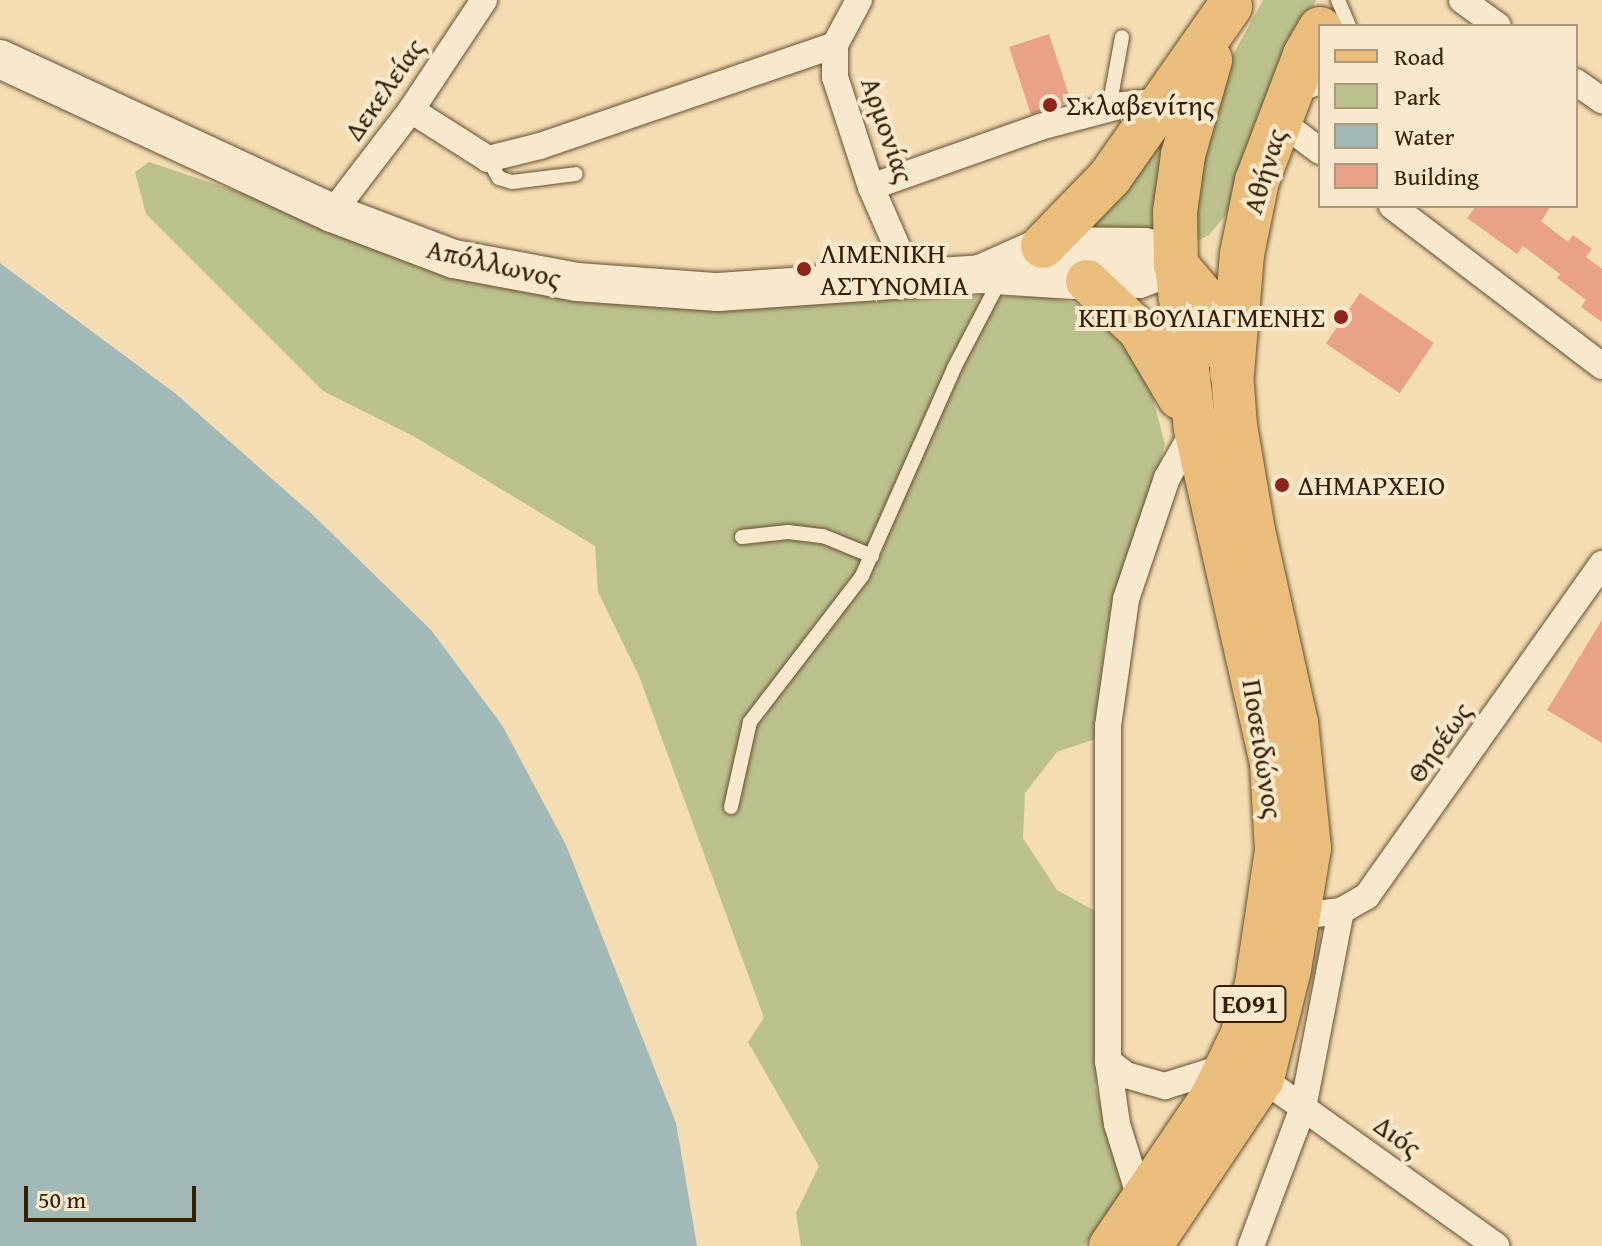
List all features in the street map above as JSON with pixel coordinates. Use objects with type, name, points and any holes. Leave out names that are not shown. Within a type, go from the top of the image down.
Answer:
[{"type":"highway","name":"Αθήνας","points":[[1323,24],[1338,0]]},
{"type":"highway","points":[[1043,246],[1110,177],[1232,3]]},
{"type":"highway","name":"ΕΟ91","points":[[1176,265],[1175,212],[1183,155],[1232,3]]},
{"type":"highway","name":"Αθήνας","points":[[1234,321],[1257,181],[1296,102],[1318,37]]},
{"type":"highway","points":[[1232,373],[1213,313],[1176,265],[1218,237],[1257,181]]},
{"type":"highway","name":"Ποσειδώνος","points":[[1232,373],[1234,321]]},
{"type":"main road","name":"Ποσειδώνος","points":[[1110,1246],[1140,1198],[1245,1072],[1276,836],[1264,725],[1195,429],[1176,265]]},
{"type":"main road","points":[[1087,281],[1139,330],[1195,429]]},
{"type":"main road","name":"Ποσειδώνος","points":[[1151,1246],[1245,1072],[1300,916],[1310,848],[1303,757],[1254,531],[1232,373]]},
{"type":"street","name":"Δεκελείας","points":[[332,213],[411,110],[484,0]]},
{"type":"street","points":[[411,110],[488,159],[514,155],[835,45],[859,0]]},
{"type":"street","points":[[1462,0],[1495,24]]},
{"type":"street","name":"Αρμονίας","points":[[835,45],[835,77],[871,187],[912,281]]},
{"type":"street","name":"Απόλλωνος","points":[[0,59],[332,213],[454,259],[577,282],[718,292],[993,274]]},
{"type":"street","points":[[1578,83],[1602,100]]},
{"type":"street","points":[[871,187],[1040,127],[1109,108],[1166,101]]},
{"type":"street","points":[[1296,102],[1318,147]]},
{"type":"street","points":[[1395,208],[1602,366]]},
{"type":"street","points":[[993,274],[1043,246],[1145,247],[1176,265]]},
{"type":"street","points":[[993,274],[1087,281],[1139,279],[1176,265]]},
{"type":"street","points":[[1140,1198],[1117,1124],[1108,1061],[1108,726],[1115,656],[1126,599],[1167,478],[1195,429]]},
{"type":"street","name":"Θησέως","points":[[1300,916],[1341,911],[1367,896],[1597,582]]},
{"type":"street","points":[[1251,1246],[1303,1108],[1341,911]]},
{"type":"street","points":[[1108,1061],[1126,1075],[1165,1086],[1245,1072]]},
{"type":"street","name":"Διός","points":[[1245,1072],[1303,1108],[1496,1246]]},
{"type":"lane","points":[[1338,0],[1348,24]]},
{"type":"lane","points":[[1109,108],[1122,37]]},
{"type":"lane","points":[[488,159],[499,178],[512,182],[576,174]]},
{"type":"lane","points":[[731,807],[750,722],[837,613],[872,556],[993,274]]},
{"type":"lane","points":[[742,537],[788,532],[823,536],[872,556]]},
{"type":"green space","points":[[1263,0],[1316,0],[1228,212],[1209,235],[1193,243],[1189,205],[1229,62]]},
{"type":"green space","points":[[1162,129],[1175,136],[1162,232],[1064,240]]},
{"type":"green space","points":[[149,162],[262,200],[607,292],[1044,297],[1076,303],[1127,348],[1148,379],[1165,445],[1104,647],[1098,738],[1057,752],[1025,793],[1023,838],[1057,890],[1097,912],[1107,1033],[1095,1086],[1125,1191],[1084,1246],[801,1246],[796,1213],[819,1166],[748,1042],[764,1018],[639,676],[598,592],[595,546],[415,437],[323,391],[146,214],[135,172]]},
{"type":"water","points":[[0,263],[176,394],[313,515],[431,630],[502,725],[566,845],[676,1123],[697,1246],[0,1246]]},
{"type":"building","points":[[1049,34],[1071,102],[1031,115],[1009,47]]},
{"type":"building","points":[[1474,208],[1550,208],[1541,221],[1568,242],[1573,235],[1592,249],[1586,257],[1602,269],[1602,322],[1581,307],[1586,300],[1557,278],[1560,274],[1523,246],[1517,254],[1467,218]]},
{"type":"building","points":[[1360,293],[1434,343],[1400,393],[1326,344]]},
{"type":"building","points":[[1602,620],[1602,743],[1547,710]]},
{"type":"place","name":"Σκλαβενίτης","points":[[1050,105]]},
{"type":"place","name":"ΛΙΜΕΝΙΚΗ ΑΣΤΥΝΟΜΙΑ","points":[[804,269]]},
{"type":"place","name":"ΚΕΠ ΒΟΥΛΙΑΓΜΕΝΗΣ","points":[[1341,317]]},
{"type":"place","name":"ΔΗΜΑΡΧΕΙΟ","points":[[1282,485]]}]
